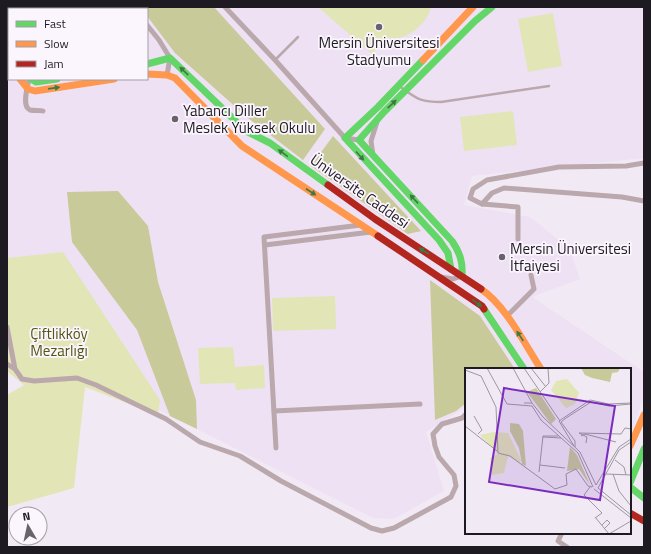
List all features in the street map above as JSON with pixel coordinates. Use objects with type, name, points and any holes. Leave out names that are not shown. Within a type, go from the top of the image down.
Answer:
[{"type":"main road","points":[[451,269],[448,253],[440,240],[345,138],[357,128],[473,7]]},
{"type":"main road","points":[[462,276],[463,267],[461,255],[452,241],[359,140],[475,21],[492,7]]},
{"type":"main road","points":[[148,64],[170,58]]},
{"type":"main road","name":"Üniversite Caddesi","points":[[170,58],[246,131],[270,143],[375,219],[491,296],[507,316],[540,368]]},
{"type":"main road","points":[[148,74],[167,75],[174,78],[242,146],[482,306],[523,368]]},
{"type":"main road","points":[[21,80],[28,88],[35,90],[107,80]]},
{"type":"main road","points":[[32,80],[36,82],[50,80]]},
{"type":"main road","points":[[631,444],[644,415]]},
{"type":"main road","points":[[631,480],[644,448]]},
{"type":"main road","points":[[631,488],[644,498]]},
{"type":"main road","points":[[631,514],[644,521]]},
{"type":"street","points":[[225,7],[345,138],[359,140]]},
{"type":"street","points":[[148,26],[159,40],[170,58],[167,75]]},
{"type":"street","points":[[30,80],[25,102],[27,107],[30,110],[43,111]]},
{"type":"street","points":[[374,156],[371,141],[378,119]]},
{"type":"street","points":[[518,239],[518,207],[482,204],[470,198],[473,188],[487,180],[559,167],[626,166],[644,163]]},
{"type":"street","points":[[482,204],[492,193],[504,188],[622,197],[644,201]]},
{"type":"street","points":[[276,448],[264,237],[362,225]]},
{"type":"street","points":[[265,246],[372,232]]},
{"type":"street","points":[[451,269],[453,279],[460,291]]},
{"type":"street","points":[[436,275],[453,279],[462,276]]},
{"type":"street","points":[[507,316],[534,289],[531,275]]},
{"type":"street","points":[[7,327],[15,369]]},
{"type":"street","points":[[7,364],[15,369],[22,379],[34,381],[77,378],[96,385],[166,419],[200,442],[240,456],[287,484],[371,528],[382,531],[394,528],[451,497],[456,486],[454,475],[439,457],[433,434],[442,424],[462,418],[465,415]]},
{"type":"street","points":[[274,411],[420,404]]},
{"type":"street","points":[[562,534],[558,541],[567,547]]},
{"type":"lane","points":[[275,60],[298,37]]},
{"type":"lane","points":[[398,86],[425,102],[441,102],[548,86]]},
{"type":"shaded area","points":[[7,7],[644,7],[644,158],[472,176],[464,205],[530,217],[570,249],[580,279],[532,297],[644,372],[644,396],[631,434],[631,368],[465,368],[465,408],[426,432],[444,491],[394,519],[373,518],[82,371],[7,262]]},
{"type":"green space","points":[[214,7],[325,129],[303,160],[248,118],[175,53],[148,17],[148,8],[140,8]]},
{"type":"green space","name":"Mersin Üniversitesi Stadyumu","points":[[318,7],[431,7],[425,20],[414,31],[408,35],[394,39],[387,38],[372,54]]},
{"type":"green space","points":[[553,13],[562,66],[528,72],[518,19]]},
{"type":"green space","points":[[513,111],[517,145],[464,151],[460,117]]},
{"type":"green space","points":[[333,136],[421,231],[408,234],[311,166]]},
{"type":"green space","points":[[118,191],[148,226],[158,282],[196,400],[197,429],[170,416],[137,330],[72,242],[67,192]]},
{"type":"green space","name":"Çiftlikköy Mezarlığı","points":[[63,252],[160,400],[158,415],[85,387],[74,488],[7,507],[7,395],[24,385],[7,371],[7,258]]},
{"type":"green space","points":[[430,280],[480,316],[514,368],[465,368],[465,404],[456,411],[435,420]]},
{"type":"green space","points":[[335,296],[336,329],[273,331],[272,298]]},
{"type":"green space","points":[[233,347],[235,367],[264,365],[265,388],[236,390],[235,383],[200,384],[198,348]]},
{"type":"traffic: fast","points":[[462,276],[460,258],[452,241],[359,140],[384,112],[475,21],[492,7]]},
{"type":"traffic: fast","points":[[148,64],[170,58],[246,131],[270,143],[328,185]]},
{"type":"traffic: fast","points":[[423,60],[378,107],[345,138],[439,240],[448,253],[451,269]]},
{"type":"traffic: fast","points":[[33,80],[36,82],[50,80]]},
{"type":"traffic: fast","points":[[484,309],[523,368]]},
{"type":"traffic: fast","points":[[631,481],[644,449]]},
{"type":"traffic: fast","points":[[631,488],[644,498]]},
{"type":"traffic: slow","points":[[423,60],[473,7]]},
{"type":"traffic: slow","points":[[148,74],[167,75],[175,78],[242,146],[378,236]]},
{"type":"traffic: slow","points":[[21,80],[28,89],[35,91],[107,80]]},
{"type":"traffic: slow","points":[[481,289],[499,305],[540,368]]},
{"type":"traffic: slow","points":[[631,444],[644,415]]},
{"type":"traffic: jam","points":[[328,185],[375,219],[481,289]]},
{"type":"traffic: jam","points":[[378,236],[482,306],[484,309]]},
{"type":"traffic: jam","points":[[631,514],[644,521]]},
{"type":"place","name":"Mersin Üniversitesi Stadyumu","points":[[379,27]]},
{"type":"place","name":"Yabancı Diller Meslek Yüksek Okulu","points":[[175,119]]},
{"type":"place","name":"Mersin Üniversitesi İtfaiyesi","points":[[502,257]]}]
